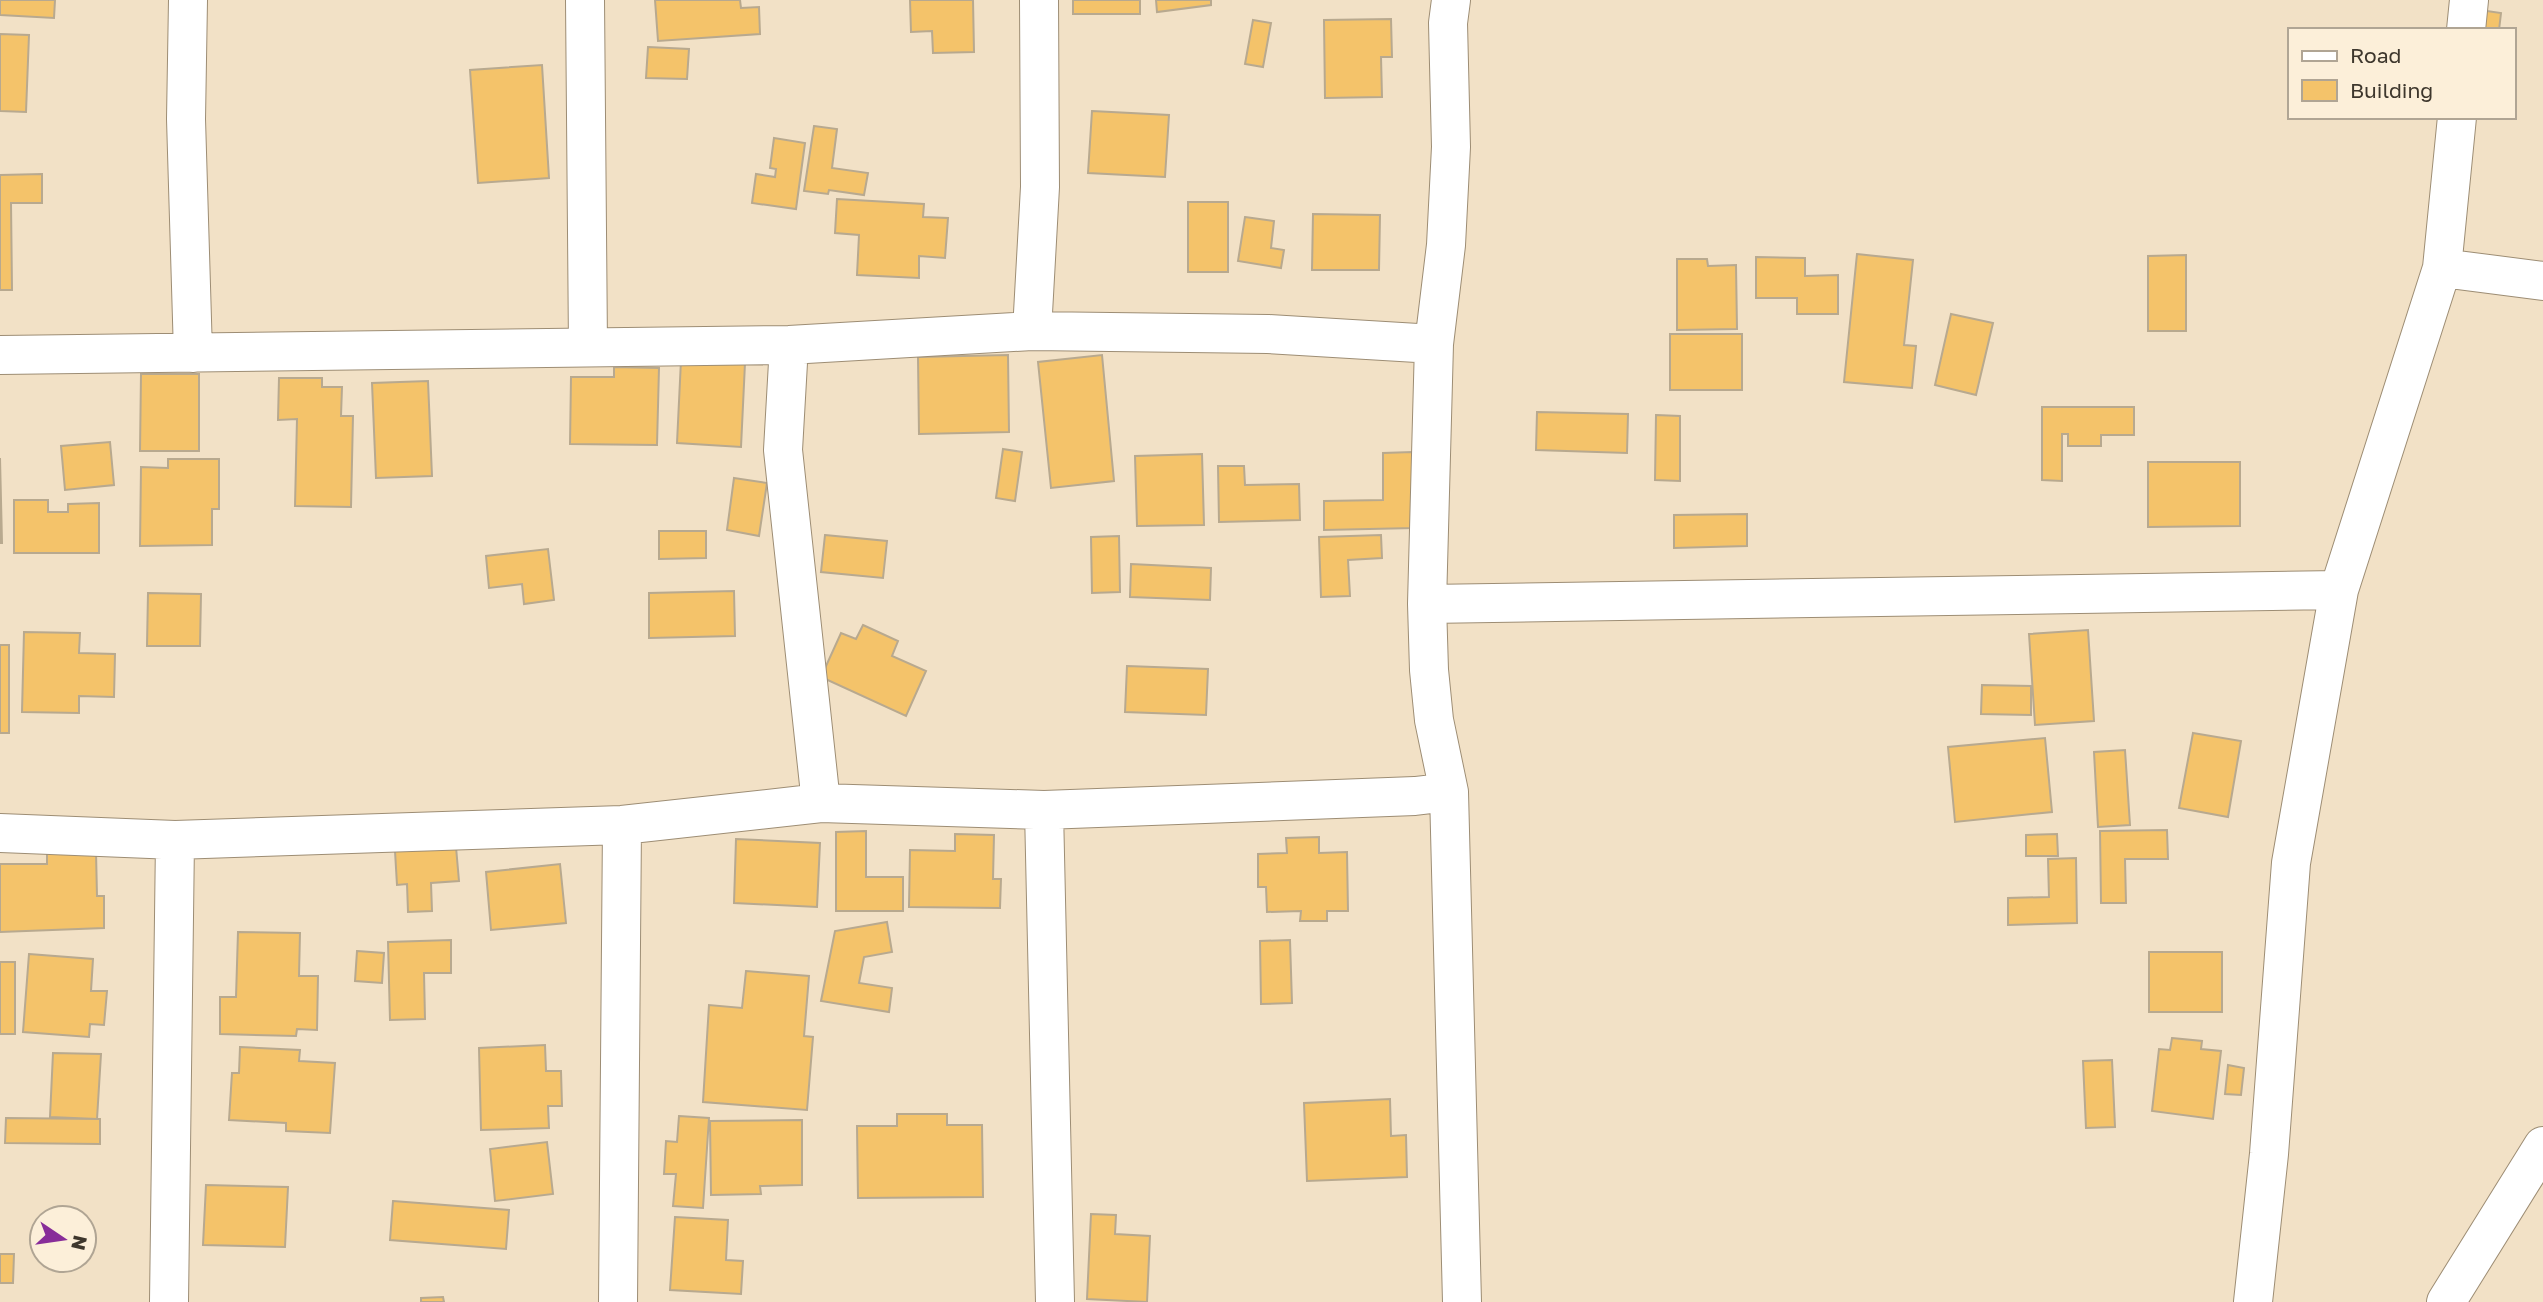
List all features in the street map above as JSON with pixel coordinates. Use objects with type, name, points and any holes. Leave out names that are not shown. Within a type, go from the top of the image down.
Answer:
[{"type":"street","points":[[188,0],[186,118],[193,354]]},
{"type":"street","points":[[585,0],[588,348]]},
{"type":"street","points":[[1032,331],[1040,187],[1039,0]]},
{"type":"street","points":[[1451,0],[1448,23],[1451,147],[1447,233],[1434,344],[1427,604],[1434,720],[1450,792],[1462,1302]]},
{"type":"street","points":[[2466,28],[2469,0]]},
{"type":"street","points":[[2253,1302],[2269,1154],[2291,863],[2339,590],[2442,268],[2457,119]]},
{"type":"street","points":[[2442,268],[2543,281]]},
{"type":"street","points":[[0,355],[789,345],[1032,331],[1268,334],[1434,344]]},
{"type":"street","points":[[789,345],[783,450],[821,803]]},
{"type":"street","points":[[1427,604],[2339,590]]},
{"type":"street","points":[[0,833],[175,840],[622,825],[821,803],[1044,810],[1415,796],[1450,792]]},
{"type":"street","points":[[1044,810],[1055,1302]]},
{"type":"street","points":[[618,1302],[622,825]]},
{"type":"street","points":[[169,1302],[175,840]]},
{"type":"street","points":[[2446,1302],[2543,1146]]},
{"type":"building","points":[[0,0],[55,0],[54,18],[0,15]]},
{"type":"building","points":[[655,0],[740,0],[741,8],[759,7],[760,34],[658,41]]},
{"type":"building","points":[[910,0],[973,0],[974,52],[933,53],[932,31],[911,32]]},
{"type":"building","points":[[1073,0],[1140,0],[1140,14],[1073,14]]},
{"type":"building","points":[[1156,0],[1211,0],[1211,5],[1157,12]]},
{"type":"building","points":[[2480,10],[2501,13],[2499,28],[2477,28]]},
{"type":"building","points":[[1391,19],[1392,57],[1381,57],[1382,97],[1325,98],[1324,20]]},
{"type":"building","points":[[1253,20],[1271,23],[1263,67],[1245,64]]},
{"type":"building","points":[[0,34],[29,35],[26,112],[0,111]]},
{"type":"building","points":[[648,47],[689,49],[687,79],[646,78]]},
{"type":"building","points":[[542,65],[549,178],[478,183],[470,70]]},
{"type":"building","points":[[1092,111],[1169,115],[1165,177],[1088,173]]},
{"type":"building","points":[[814,126],[837,129],[832,168],[868,173],[864,195],[829,190],[828,194],[804,191]]},
{"type":"building","points":[[774,138],[805,143],[796,209],[752,203],[756,174],[775,177],[776,169],[770,168]]},
{"type":"building","points":[[42,174],[42,203],[11,203],[12,290],[0,290],[0,175]]},
{"type":"building","points":[[837,199],[924,204],[923,217],[948,218],[945,258],[919,256],[919,278],[857,275],[859,235],[835,233]]},
{"type":"building","points":[[1188,202],[1228,202],[1228,272],[1188,272]]},
{"type":"building","points":[[1313,214],[1380,215],[1379,270],[1312,270]]},
{"type":"building","points":[[1245,217],[1274,221],[1271,248],[1284,250],[1281,268],[1238,261]]},
{"type":"building","points":[[1857,254],[1913,260],[1904,345],[1916,346],[1912,388],[1844,382]]},
{"type":"building","points":[[2186,255],[2186,331],[2148,331],[2148,256]]},
{"type":"building","points":[[1756,257],[1805,258],[1805,276],[1838,275],[1838,314],[1797,314],[1797,298],[1756,298]]},
{"type":"building","points":[[1677,259],[1707,259],[1708,266],[1736,265],[1737,329],[1677,330]]},
{"type":"building","points":[[1951,314],[1993,323],[1976,395],[1935,385]]},
{"type":"building","points":[[1670,334],[1742,334],[1742,390],[1670,390]]},
{"type":"building","points":[[1008,355],[1009,432],[919,434],[918,357]]},
{"type":"building","points":[[1102,355],[1114,481],[1051,488],[1038,362]]},
{"type":"building","points":[[681,360],[745,363],[741,447],[677,443]]},
{"type":"building","points":[[614,367],[659,368],[657,445],[570,444],[571,377],[614,377]]},
{"type":"building","points":[[141,374],[199,374],[199,451],[140,451]]},
{"type":"building","points":[[279,378],[322,378],[322,387],[342,387],[341,416],[353,416],[351,507],[295,506],[297,419],[278,420]]},
{"type":"building","points":[[428,381],[432,476],[376,478],[372,383]]},
{"type":"building","points":[[2042,407],[2134,407],[2134,435],[2101,435],[2101,446],[2068,446],[2068,434],[2062,434],[2062,481],[2042,480]]},
{"type":"building","points":[[1537,412],[1628,414],[1627,453],[1536,450]]},
{"type":"building","points":[[1656,415],[1680,416],[1680,481],[1655,480]]},
{"type":"building","points":[[110,442],[114,485],[65,490],[61,446]]},
{"type":"building","points":[[1003,449],[1022,452],[1015,501],[996,498]]},
{"type":"building","points":[[1412,452],[1414,528],[1324,530],[1324,501],[1383,500],[1383,453]]},
{"type":"building","points":[[1202,454],[1204,525],[1137,526],[1135,456]]},
{"type":"building","points":[[0,458],[2,543],[0,543]]},
{"type":"building","points":[[168,459],[219,459],[219,509],[212,509],[212,545],[140,546],[141,467],[168,468]]},
{"type":"building","points":[[2148,462],[2240,462],[2240,526],[2148,527]]},
{"type":"building","points":[[1218,466],[1244,466],[1245,485],[1299,484],[1300,520],[1219,522]]},
{"type":"building","points":[[734,478],[767,483],[759,536],[727,530]]},
{"type":"building","points":[[14,500],[48,500],[48,512],[68,512],[68,504],[99,503],[99,553],[14,553]]},
{"type":"building","points":[[1747,514],[1747,546],[1674,548],[1674,515]]},
{"type":"building","points":[[659,531],[706,531],[706,558],[659,559]]},
{"type":"building","points":[[825,535],[887,541],[883,578],[821,572]]},
{"type":"building","points":[[1381,535],[1382,558],[1348,560],[1350,596],[1321,597],[1319,537]]},
{"type":"building","points":[[1119,536],[1120,592],[1092,593],[1091,537]]},
{"type":"building","points":[[548,549],[554,600],[524,604],[522,584],[489,588],[486,556]]},
{"type":"building","points":[[1131,564],[1211,568],[1210,600],[1130,597]]},
{"type":"building","points":[[734,591],[735,636],[649,638],[649,593]]},
{"type":"building","points":[[148,593],[201,594],[200,646],[147,646]]},
{"type":"building","points":[[863,625],[898,641],[892,656],[926,671],[906,716],[821,677],[841,633],[856,639]]},
{"type":"building","points":[[2088,630],[2094,721],[2035,725],[2029,634]]},
{"type":"building","points":[[24,632],[80,633],[79,653],[115,654],[114,697],[79,696],[79,713],[22,712]]},
{"type":"building","points":[[0,645],[9,645],[9,733],[0,733]]},
{"type":"building","points":[[1127,666],[1208,669],[1206,715],[1125,712]]},
{"type":"building","points":[[1982,685],[2031,686],[2031,715],[1981,714]]},
{"type":"building","points":[[2193,733],[2241,741],[2228,817],[2179,808]]},
{"type":"building","points":[[2045,738],[2052,812],[1955,822],[1948,747]]},
{"type":"building","points":[[2125,750],[2130,825],[2098,827],[2094,752]]},
{"type":"building","points":[[2167,830],[2168,859],[2125,859],[2126,903],[2101,903],[2100,831]]},
{"type":"building","points":[[866,831],[866,877],[903,877],[903,911],[836,911],[836,832]]},
{"type":"building","points":[[955,834],[994,835],[993,879],[1001,879],[1000,908],[909,907],[910,850],[955,851]]},
{"type":"building","points":[[2057,834],[2058,856],[2026,856],[2026,835]]},
{"type":"building","points":[[1319,837],[1319,853],[1347,852],[1348,911],[1327,911],[1327,921],[1300,921],[1301,911],[1267,912],[1266,887],[1258,887],[1258,854],[1287,853],[1286,838]]},
{"type":"building","points":[[736,839],[820,843],[817,907],[734,903]]},
{"type":"building","points":[[456,847],[459,881],[431,883],[432,911],[408,912],[407,884],[397,885],[395,851]]},
{"type":"building","points":[[96,852],[97,896],[104,896],[104,928],[0,932],[0,864],[47,864],[47,853]]},
{"type":"building","points":[[2076,858],[2077,923],[2008,925],[2008,898],[2049,897],[2048,859]]},
{"type":"building","points":[[560,864],[566,923],[491,930],[486,872]]},
{"type":"building","points":[[887,922],[892,952],[864,957],[859,983],[892,988],[889,1012],[821,1001],[835,931]]},
{"type":"building","points":[[238,932],[300,933],[299,976],[318,976],[317,1030],[297,1029],[296,1036],[220,1034],[220,997],[236,997]]},
{"type":"building","points":[[451,940],[451,973],[424,973],[425,1019],[390,1020],[388,942]]},
{"type":"building","points":[[1290,940],[1292,1003],[1261,1004],[1260,941]]},
{"type":"building","points":[[357,951],[384,953],[382,983],[355,981]]},
{"type":"building","points":[[2149,952],[2222,952],[2222,1012],[2149,1012]]},
{"type":"building","points":[[29,954],[93,959],[91,991],[107,991],[104,1025],[90,1024],[89,1037],[23,1032]]},
{"type":"building","points":[[0,962],[15,962],[15,1034],[0,1034]]},
{"type":"building","points":[[746,971],[809,976],[804,1036],[813,1037],[807,1110],[703,1102],[709,1005],[742,1008]]},
{"type":"building","points":[[2172,1038],[2202,1041],[2201,1049],[2221,1051],[2213,1119],[2152,1111],[2159,1049],[2170,1050]]},
{"type":"building","points":[[545,1045],[546,1071],[561,1071],[562,1106],[548,1106],[549,1128],[481,1130],[479,1048]]},
{"type":"building","points":[[240,1047],[300,1050],[299,1061],[335,1063],[330,1133],[286,1131],[286,1123],[229,1120],[232,1073],[239,1073]]},
{"type":"building","points":[[53,1053],[101,1054],[97,1119],[50,1117]]},
{"type":"building","points":[[2112,1060],[2115,1127],[2086,1128],[2083,1061]]},
{"type":"building","points":[[2228,1065],[2244,1068],[2241,1095],[2225,1094]]},
{"type":"building","points":[[1390,1099],[1391,1136],[1406,1135],[1407,1177],[1307,1181],[1304,1103]]},
{"type":"building","points":[[897,1114],[947,1114],[947,1125],[982,1125],[983,1197],[858,1198],[857,1126],[897,1126]]},
{"type":"building","points":[[679,1116],[709,1118],[703,1208],[673,1206],[676,1174],[664,1174],[666,1141],[677,1142]]},
{"type":"building","points":[[6,1118],[100,1119],[100,1144],[5,1143]]},
{"type":"building","points":[[802,1120],[802,1185],[760,1186],[761,1194],[711,1195],[710,1121]]},
{"type":"building","points":[[547,1142],[553,1194],[495,1201],[490,1149]]},
{"type":"building","points":[[206,1185],[288,1187],[285,1247],[203,1245]]},
{"type":"building","points":[[393,1201],[509,1210],[506,1249],[390,1240]]},
{"type":"building","points":[[1091,1214],[1116,1215],[1115,1234],[1150,1236],[1147,1302],[1087,1299]]},
{"type":"building","points":[[675,1217],[728,1220],[726,1260],[743,1261],[741,1294],[670,1290]]},
{"type":"building","points":[[0,1254],[14,1254],[13,1283],[0,1283]]},
{"type":"building","points":[[443,1297],[444,1302],[421,1302],[421,1298]]}]
